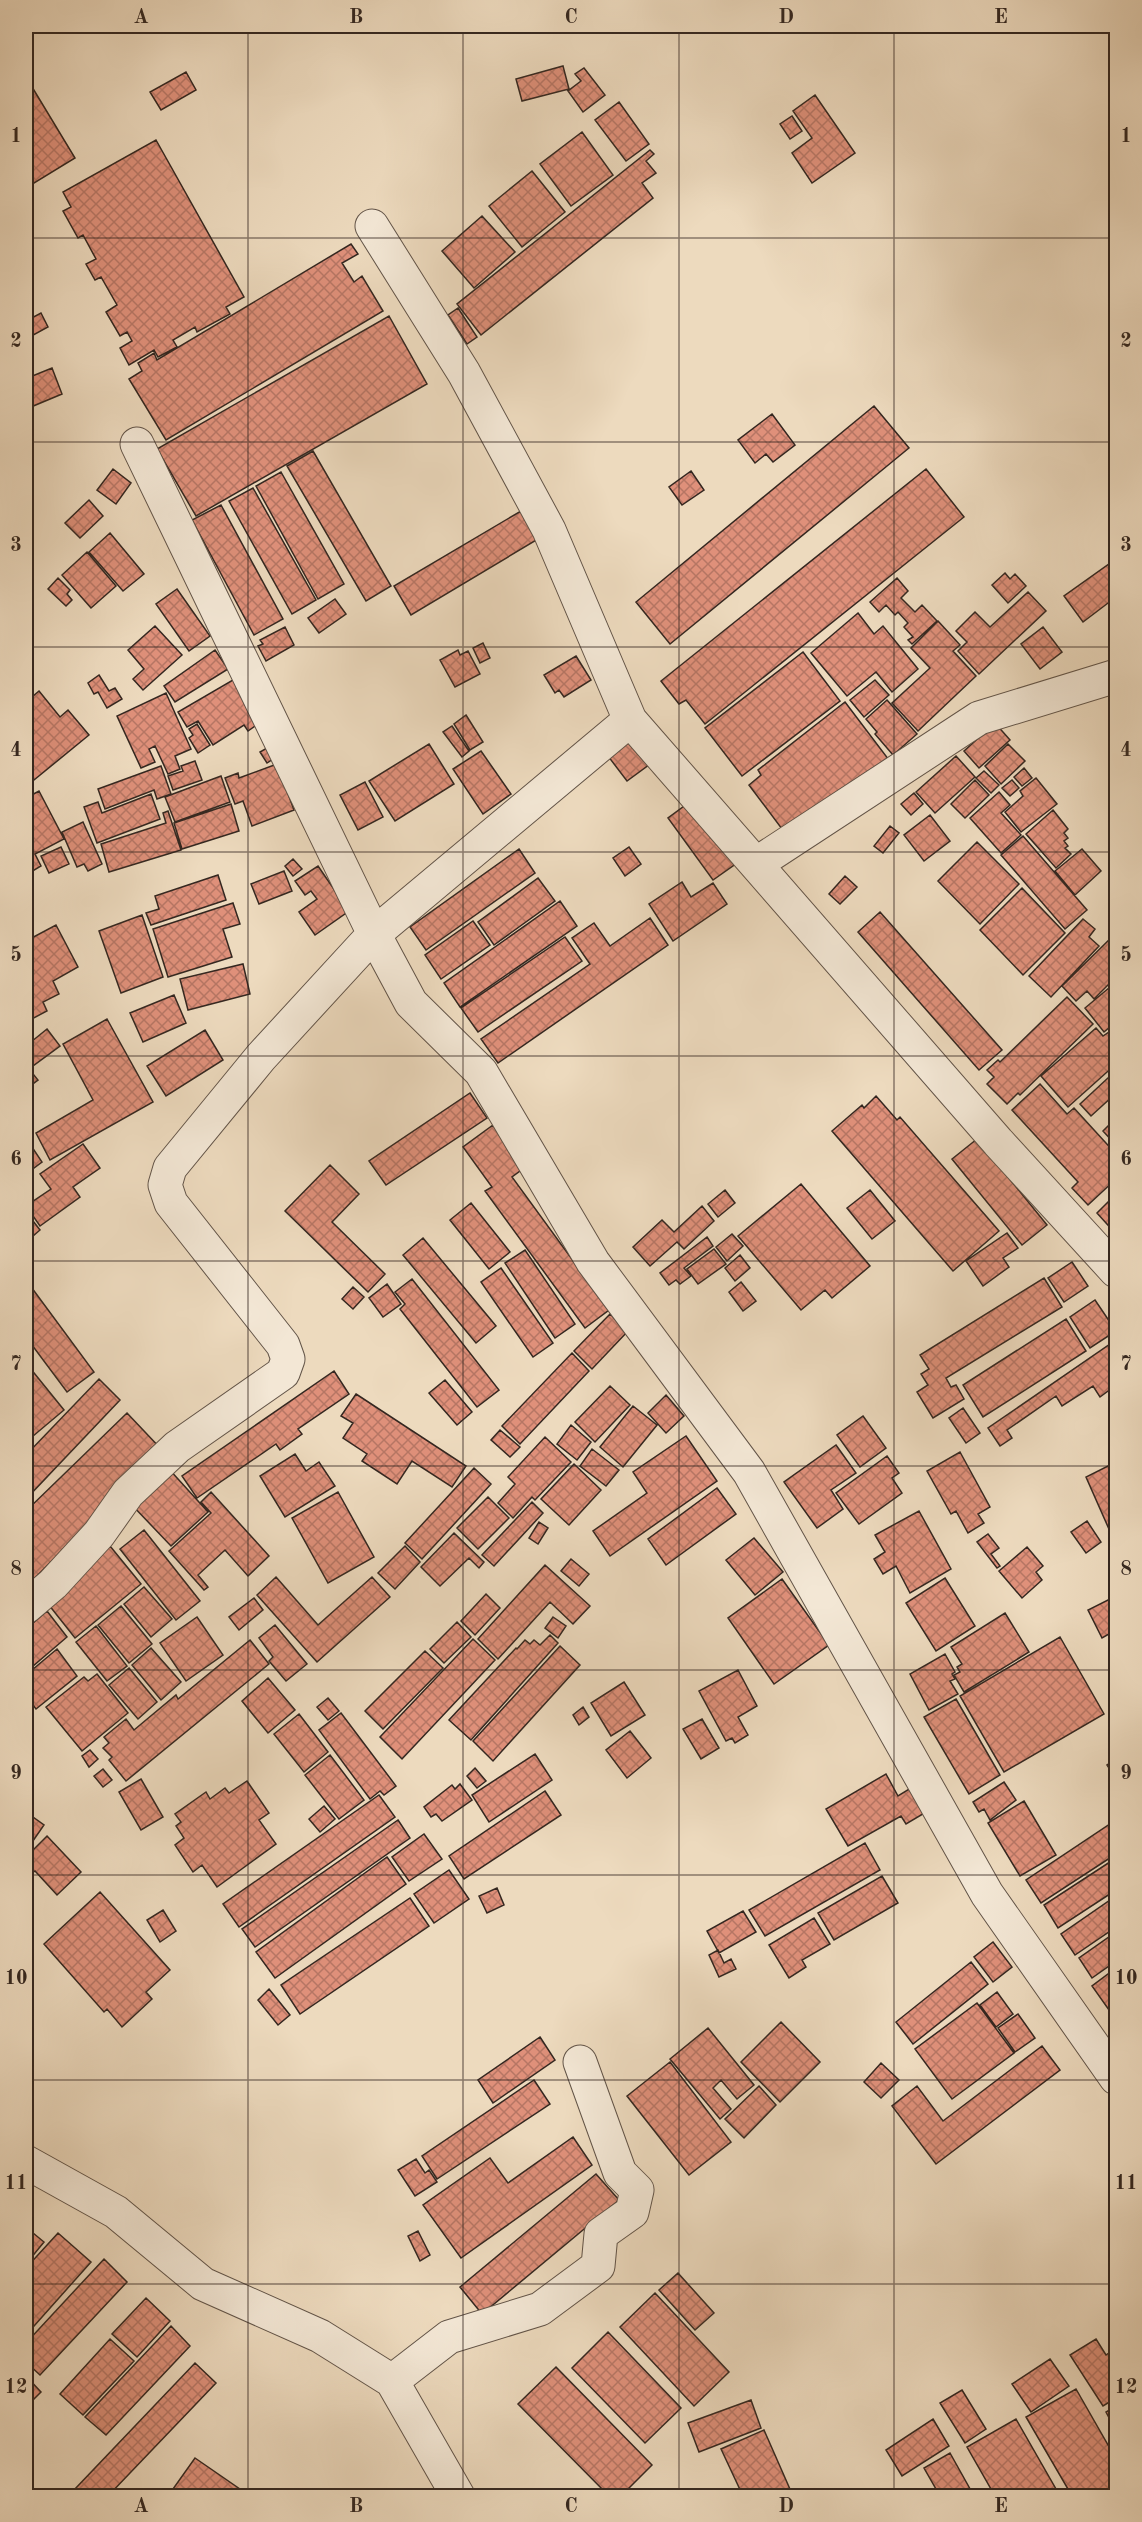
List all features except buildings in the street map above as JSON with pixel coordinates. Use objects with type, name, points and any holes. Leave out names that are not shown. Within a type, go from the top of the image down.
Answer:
[{"type":"street","points":[[372,226],[464,373],[549,530],[630,720],[998,1142],[1116,1271]]},
{"type":"street","points":[[137,444],[374,934],[411,1003],[480,1072],[593,1262],[749,1472],[987,1894],[1116,2078]]},
{"type":"street","points":[[756,864],[979,718],[1116,676]]},
{"type":"street","points":[[26,1607],[53,1584],[99,1534],[128,1493],[177,1447],[283,1373],[288,1359],[283,1345],[171,1203],[165,1185],[170,1168],[231,1094],[374,934],[630,720]]},
{"type":"street","points":[[392,2381],[449,2337],[540,2309],[598,2266],[601,2234],[632,2212],[637,2190],[620,2174],[580,2062]]},
{"type":"street","points":[[26,2162],[116,2212],[203,2284],[320,2336],[392,2381],[458,2496]]}]
